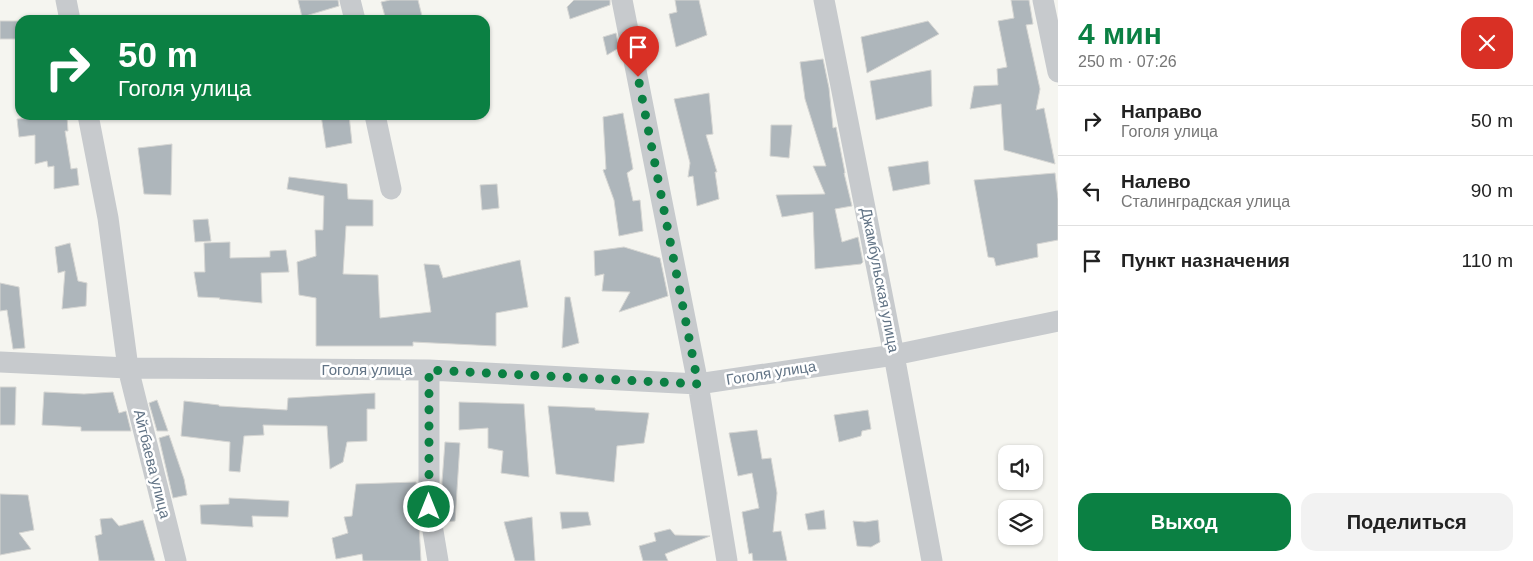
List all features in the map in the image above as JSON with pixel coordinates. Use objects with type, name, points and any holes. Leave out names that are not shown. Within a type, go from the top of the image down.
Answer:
[{"type":"street","points":[[66,0],[69,15]]},
{"type":"street","points":[[350,0],[354,15]]},
{"type":"street","points":[[622,0],[698,384],[727,561]]},
{"type":"street","name":"Джамбульская улица","points":[[824,0],[894,354],[932,561]]},
{"type":"street","points":[[1043,0],[1058,72]]},
{"type":"street","name":"Айтбаева улица","points":[[89,120],[108,218],[128,368],[176,561]]},
{"type":"street","points":[[376,120],[391,189]]},
{"type":"street","name":"Гоголя улица","points":[[0,362],[128,368],[429,370],[698,384],[894,354],[1058,321]]},
{"type":"street","points":[[429,370],[429,507],[438,561]]},
{"type":"building","points":[[298,0],[338,0],[339,6],[309,15],[302,15]]},
{"type":"building","points":[[390,0],[418,0],[422,15],[385,15],[381,2]]},
{"type":"building","points":[[574,0],[610,0],[610,5],[570,19],[567,7]]},
{"type":"building","points":[[675,0],[699,0],[707,35],[676,47],[669,14],[677,12]]},
{"type":"building","points":[[1011,0],[1029,0],[1033,24],[1026,25],[1040,89],[1036,110],[1044,108],[1055,164],[1004,150],[1001,104],[970,109],[974,86],[998,85],[997,69],[1007,67],[998,21],[1014,18]]},
{"type":"building","points":[[0,21],[15,21],[15,39],[0,39]]},
{"type":"building","points":[[928,21],[939,34],[867,73],[861,37]]},
{"type":"building","points":[[616,33],[619,48],[607,55],[603,37]]},
{"type":"building","points":[[823,59],[829,88],[833,128],[836,127],[852,206],[835,209],[842,242],[858,237],[863,262],[861,264],[815,269],[813,212],[782,217],[776,195],[825,194],[813,166],[826,166],[805,99],[800,62]]},
{"type":"building","points":[[931,70],[932,106],[876,120],[870,81]]},
{"type":"building","points":[[709,93],[713,134],[706,135],[717,172],[715,172],[719,199],[697,206],[693,176],[688,177],[690,163],[674,99]]},
{"type":"building","points":[[623,113],[633,169],[627,173],[633,201],[640,200],[643,231],[619,236],[614,200],[603,170],[606,169],[603,117]]},
{"type":"building","points":[[17,120],[67,120],[68,131],[65,131],[71,169],[77,168],[79,185],[54,189],[54,166],[48,167],[47,161],[35,164],[35,135],[19,137]]},
{"type":"building","points":[[322,120],[350,120],[352,143],[326,148]]},
{"type":"building","points":[[771,125],[792,125],[789,158],[770,156]]},
{"type":"building","points":[[172,144],[171,195],[144,194],[138,148]]},
{"type":"building","points":[[928,161],[930,184],[893,191],[888,167]]},
{"type":"building","points":[[1055,173],[1058,199],[1058,240],[1037,244],[1038,257],[996,266],[994,258],[988,257],[974,180]]},
{"type":"building","points":[[289,177],[347,184],[348,199],[373,200],[373,226],[346,226],[343,274],[378,275],[380,318],[431,312],[424,264],[439,265],[443,278],[520,260],[528,307],[496,313],[496,346],[413,342],[413,346],[316,346],[316,298],[299,295],[297,262],[316,256],[315,230],[323,230],[324,196],[287,189]]},
{"type":"building","points":[[497,184],[499,208],[482,210],[480,185]]},
{"type":"building","points":[[208,219],[211,241],[195,242],[193,220]]},
{"type":"building","points":[[230,242],[230,258],[270,257],[270,251],[286,250],[289,272],[261,273],[262,303],[198,297],[194,272],[205,272],[204,243]]},
{"type":"building","points":[[70,243],[78,281],[87,283],[86,306],[62,309],[65,271],[58,273],[55,247]]},
{"type":"building","points":[[624,247],[660,258],[668,296],[619,312],[630,292],[602,291],[604,274],[595,276],[594,251]]},
{"type":"building","points":[[0,283],[19,287],[25,348],[13,349],[7,310],[0,311]]},
{"type":"building","points":[[565,297],[570,297],[579,343],[562,348]]},
{"type":"building","points":[[0,387],[16,387],[15,425],[0,425]]},
{"type":"building","points":[[44,392],[84,394],[113,392],[119,413],[126,411],[131,431],[81,431],[81,427],[42,425]]},
{"type":"building","points":[[375,393],[375,409],[367,409],[367,441],[347,442],[343,462],[330,469],[327,426],[263,425],[264,435],[244,436],[240,472],[229,471],[230,442],[181,436],[184,401],[219,406],[287,410],[288,398]]},
{"type":"building","points":[[157,400],[168,431],[157,431],[149,403]]},
{"type":"building","points":[[459,402],[524,404],[529,477],[501,473],[503,451],[488,448],[488,428],[459,430]]},
{"type":"building","points":[[548,406],[649,413],[644,443],[617,446],[614,482],[556,474]]},
{"type":"building","points":[[868,410],[871,429],[862,431],[861,436],[839,442],[834,415]]},
{"type":"building","points":[[757,430],[762,459],[771,458],[777,493],[773,532],[781,531],[787,561],[753,561],[752,553],[749,554],[742,512],[759,508],[752,473],[738,476],[729,433]]},
{"type":"building","points":[[169,435],[184,479],[187,495],[173,498],[159,438]]},
{"type":"building","points":[[445,442],[460,443],[455,521],[444,522],[442,482]]},
{"type":"building","points":[[416,482],[416,507],[421,561],[363,561],[362,554],[336,559],[332,538],[348,533],[344,517],[352,516],[356,484]]},
{"type":"building","points":[[0,494],[28,495],[34,530],[19,533],[31,549],[0,555]]},
{"type":"building","points":[[229,498],[289,501],[288,517],[252,516],[253,527],[201,524],[200,505],[229,504]]},
{"type":"building","points":[[824,510],[826,529],[808,530],[805,514]]},
{"type":"building","points":[[560,512],[588,512],[591,525],[562,529]]},
{"type":"building","points":[[532,517],[535,561],[515,561],[504,522]]},
{"type":"building","points":[[112,518],[119,526],[143,520],[155,561],[99,561],[95,536],[102,534],[100,519]]},
{"type":"building","points":[[878,520],[880,542],[871,547],[857,546],[853,521]]},
{"type":"building","points":[[670,529],[675,535],[710,536],[665,554],[668,561],[643,561],[639,546],[656,541],[654,533]]},
{"type":"route","points":[[429,507],[429,370],[698,384],[638,77]]}]
